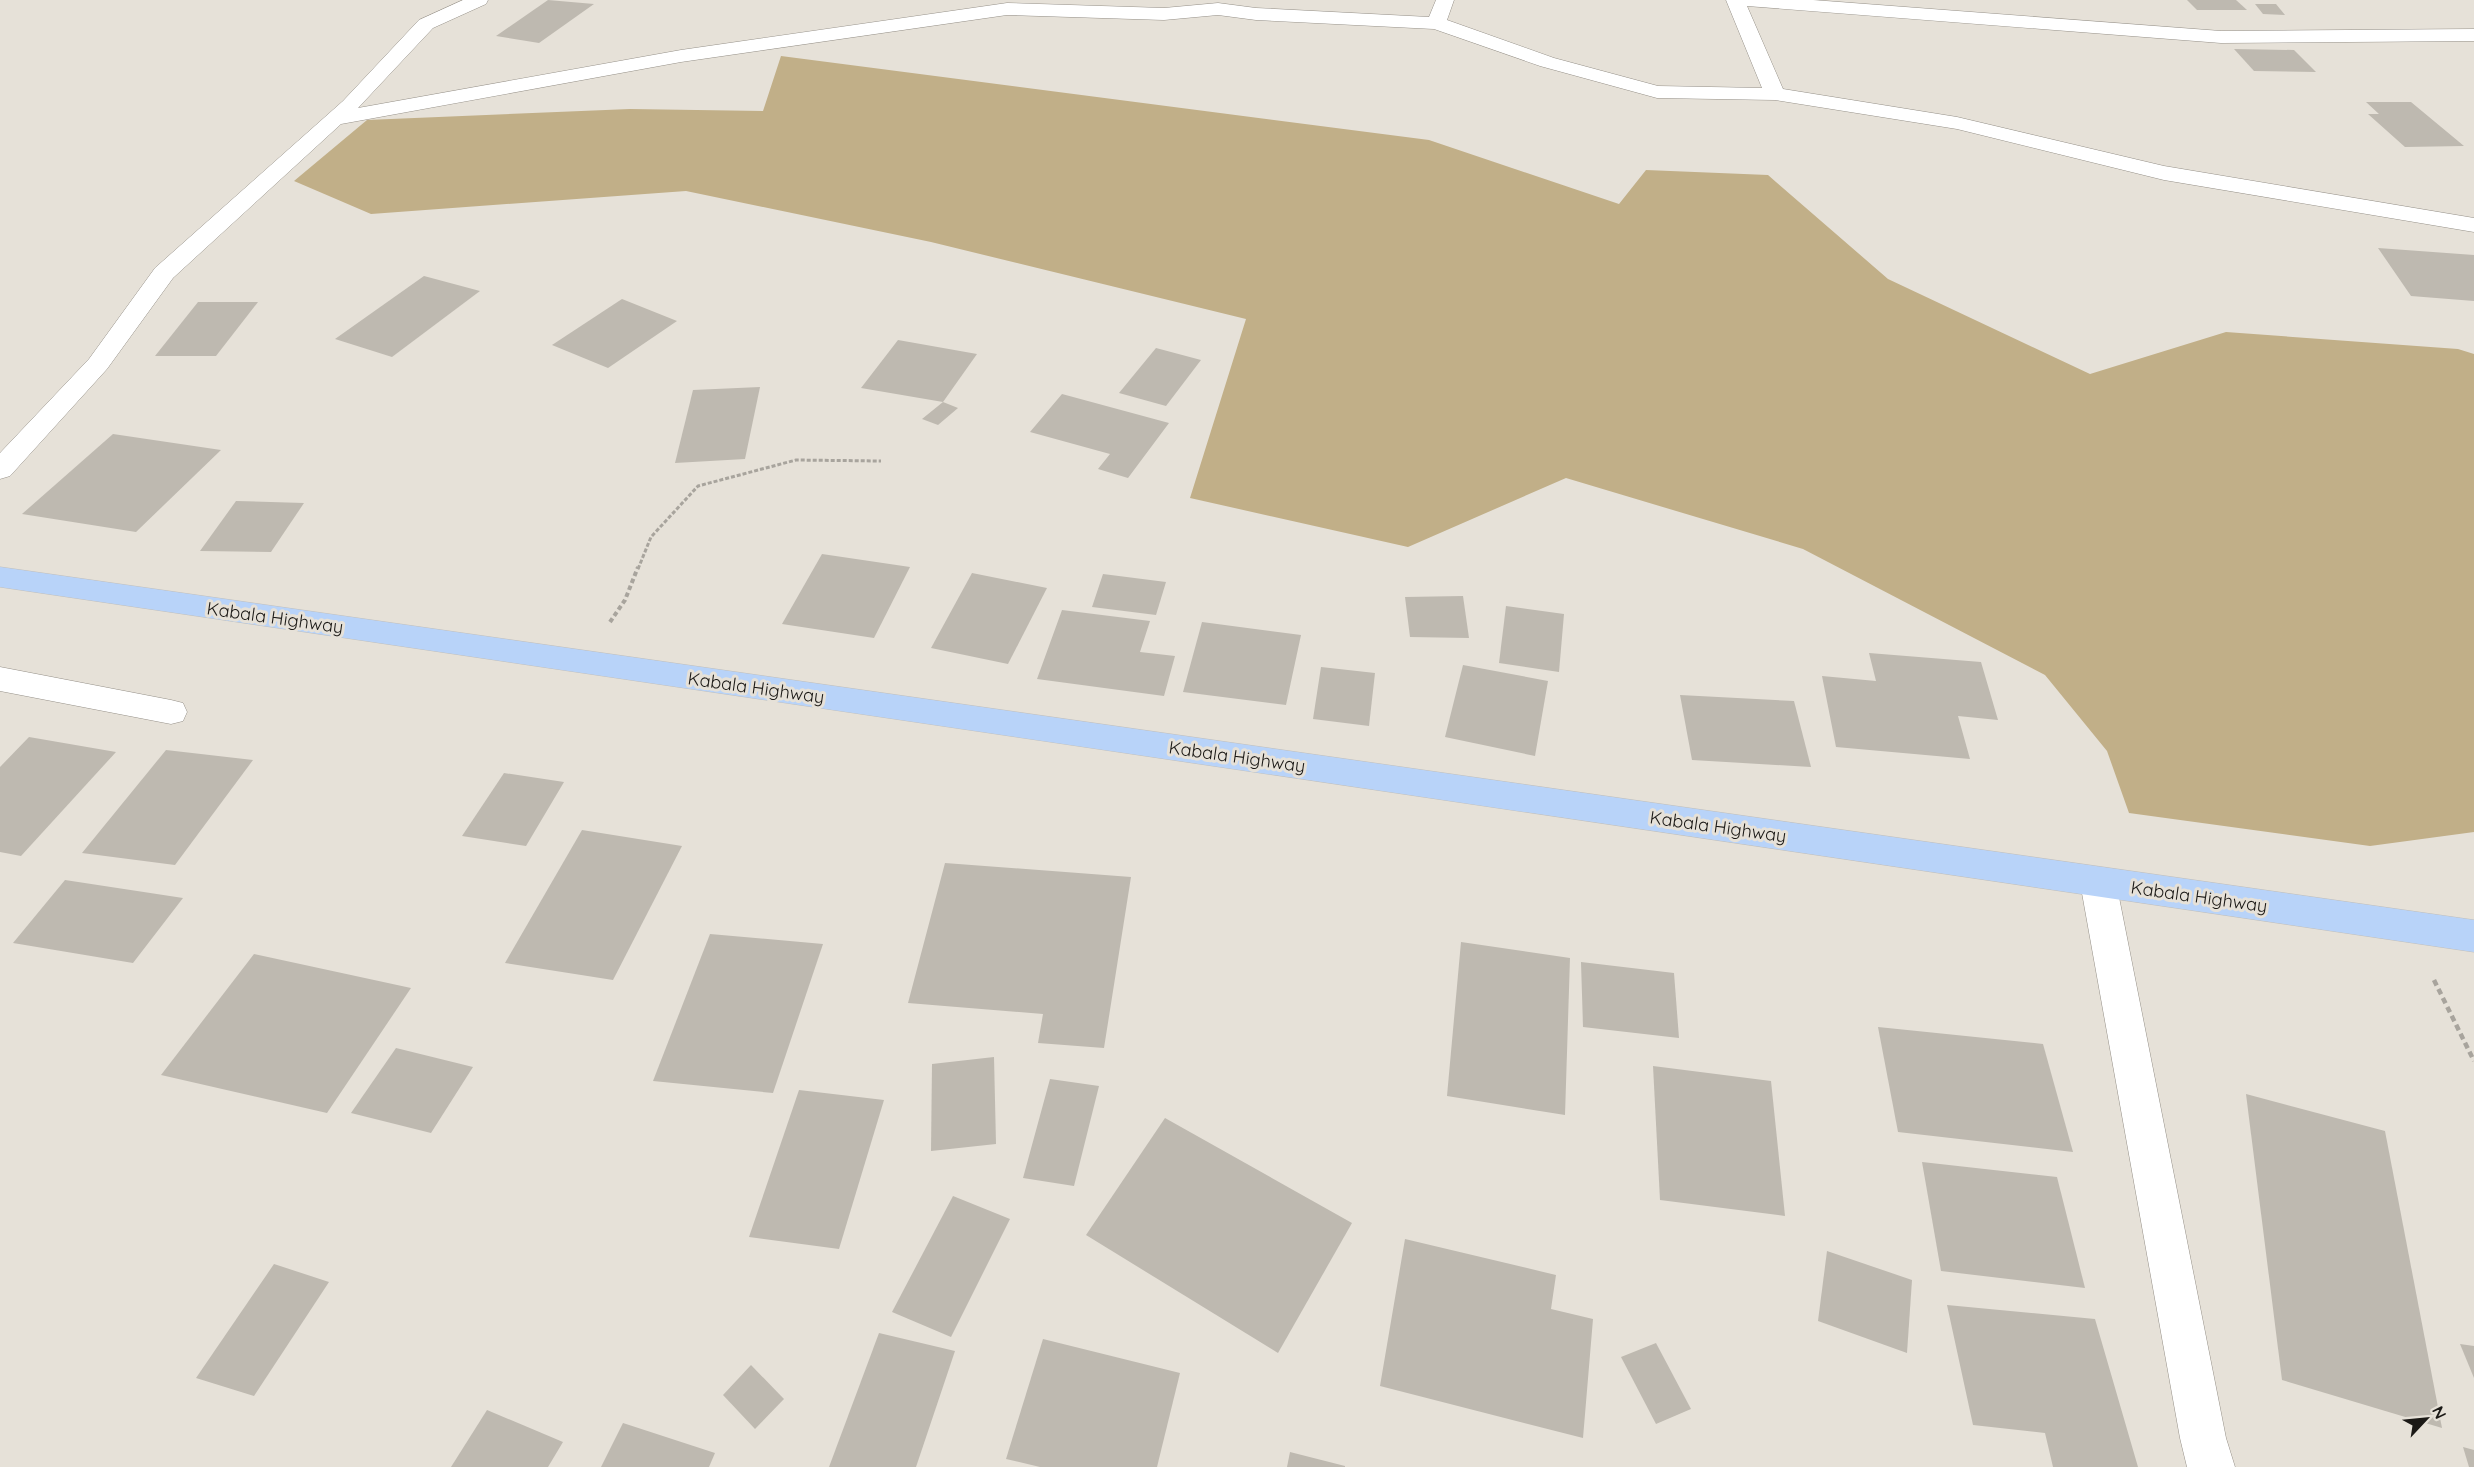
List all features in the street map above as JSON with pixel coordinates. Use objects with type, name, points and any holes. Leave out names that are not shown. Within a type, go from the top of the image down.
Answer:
[{"type":"main road","name":"Kabala Highway","points":[[0,577],[2409,929],[2474,936]]},
{"type":"street","points":[[0,470],[98,364],[164,273],[334,119],[426,24],[478,0]]},
{"type":"street","points":[[1436,23],[1445,0]]},
{"type":"street","points":[[1775,94],[1737,0],[2221,37],[2474,35]]},
{"type":"street","points":[[334,119],[681,56],[1007,9],[1164,14],[1218,9],[1256,14],[1436,23],[1547,62],[1657,92],[1775,94],[1957,123],[2164,173],[2474,225]]},
{"type":"street","points":[[0,679],[171,712]]},
{"type":"street","points":[[2098,882],[2199,1415],[2211,1467]]},
{"type":"path","points":[[583,663],[625,600],[651,537],[698,486],[796,460],[882,462]]},
{"type":"path","points":[[2409,929],[2474,1061]]},
{"type":"shaded area","points":[[781,56],[1429,140],[1619,204],[1646,170],[1768,175],[1888,279],[2090,374],[2226,332],[2458,349],[2474,354],[2474,832],[2370,846],[2129,813],[2107,751],[2045,675],[1803,549],[1566,478],[1408,547],[1190,498],[1246,319],[931,242],[686,191],[371,214],[294,181],[367,120],[630,109],[763,111]]},
{"type":"building","points":[[548,0],[594,4],[539,43],[496,36]]},
{"type":"building","points":[[2187,0],[2236,0],[2247,10],[2197,10]]},
{"type":"building","points":[[2255,4],[2276,4],[2285,15],[2263,14]]},
{"type":"building","points":[[2234,49],[2294,50],[2316,72],[2254,71]]},
{"type":"building","points":[[2366,102],[2411,102],[2464,146],[2405,147],[2368,114],[2379,114]]},
{"type":"building","points":[[2378,248],[2474,255],[2474,301],[2411,296]]},
{"type":"building","points":[[424,276],[480,291],[392,357],[335,339]]},
{"type":"building","points":[[622,299],[677,321],[608,368],[552,345]]},
{"type":"building","points":[[198,302],[258,302],[216,356],[155,356]]},
{"type":"building","points":[[898,340],[977,354],[943,402],[861,388]]},
{"type":"building","points":[[1156,348],[1201,360],[1166,406],[1119,393]]},
{"type":"building","points":[[760,387],[745,459],[675,463],[693,390]]},
{"type":"building","points":[[1062,394],[1169,423],[1128,478],[1098,469],[1110,454],[1030,432]]},
{"type":"building","points":[[943,402],[958,408],[938,425],[922,419]]},
{"type":"building","points":[[113,434],[221,450],[136,532],[22,514]]},
{"type":"building","points":[[236,501],[304,503],[271,552],[200,551]]},
{"type":"building","points":[[822,554],[910,567],[874,638],[782,624]]},
{"type":"building","points":[[972,573],[1047,588],[1008,664],[931,648]]},
{"type":"building","points":[[1103,574],[1166,582],[1156,615],[1092,607]]},
{"type":"building","points":[[1463,596],[1469,638],[1410,637],[1405,597]]},
{"type":"building","points":[[1506,606],[1564,614],[1559,672],[1499,663]]},
{"type":"building","points":[[1062,610],[1150,621],[1140,652],[1175,656],[1164,696],[1037,679]]},
{"type":"building","points":[[1202,622],[1301,635],[1286,705],[1183,692]]},
{"type":"building","points":[[1869,653],[1981,662],[1998,720],[1958,716],[1970,759],[1836,747],[1822,676],[1876,681]]},
{"type":"building","points":[[1463,665],[1548,681],[1535,756],[1445,737]]},
{"type":"building","points":[[1321,667],[1375,673],[1369,726],[1313,719]]},
{"type":"building","points":[[1680,695],[1794,701],[1811,767],[1692,760]]},
{"type":"building","points":[[29,737],[116,752],[21,856],[0,852],[0,767]]},
{"type":"building","points":[[166,750],[253,760],[175,865],[82,853]]},
{"type":"building","points":[[504,773],[564,782],[526,846],[462,836]]},
{"type":"building","points":[[582,830],[682,846],[613,980],[505,963]]},
{"type":"building","points":[[945,863],[1131,877],[1104,1048],[1038,1043],[1043,1014],[908,1003]]},
{"type":"building","points":[[65,880],[183,898],[133,963],[13,943]]},
{"type":"building","points":[[710,934],[823,944],[773,1093],[653,1081]]},
{"type":"building","points":[[1461,942],[1570,958],[1565,1115],[1447,1096]]},
{"type":"building","points":[[254,954],[411,988],[327,1113],[161,1075]]},
{"type":"building","points":[[1581,962],[1674,973],[1679,1038],[1583,1027]]},
{"type":"building","points":[[1878,1027],[2043,1044],[2073,1152],[1898,1132]]},
{"type":"building","points":[[396,1048],[473,1067],[431,1133],[351,1113]]},
{"type":"building","points":[[994,1057],[996,1144],[931,1151],[932,1064]]},
{"type":"building","points":[[1653,1066],[1771,1081],[1785,1216],[1660,1200]]},
{"type":"building","points":[[1050,1079],[1099,1086],[1074,1186],[1023,1178]]},
{"type":"building","points":[[799,1090],[884,1100],[839,1249],[749,1237]]},
{"type":"building","points":[[2246,1094],[2385,1131],[2442,1428],[2282,1380]]},
{"type":"building","points":[[1165,1118],[1352,1223],[1278,1353],[1086,1235]]},
{"type":"building","points":[[1922,1162],[2057,1177],[2085,1288],[1941,1271]]},
{"type":"building","points":[[953,1196],[1010,1219],[951,1337],[892,1312]]},
{"type":"building","points":[[1405,1239],[1556,1275],[1551,1309],[1593,1319],[1583,1438],[1380,1386]]},
{"type":"building","points":[[1827,1251],[1912,1280],[1907,1353],[1818,1321]]},
{"type":"building","points":[[274,1264],[329,1282],[254,1396],[196,1378]]},
{"type":"building","points":[[1947,1305],[2095,1319],[2138,1467],[2053,1467],[2045,1433],[1973,1425]]},
{"type":"building","points":[[879,1333],[955,1351],[916,1467],[829,1467]]},
{"type":"building","points":[[1043,1339],[1180,1373],[1157,1467],[1040,1467],[1006,1459]]},
{"type":"building","points":[[1656,1343],[1691,1409],[1656,1424],[1621,1357]]},
{"type":"building","points":[[2460,1344],[2474,1346],[2474,1378]]},
{"type":"building","points":[[751,1365],[784,1399],[755,1429],[723,1395]]},
{"type":"building","points":[[487,1410],[563,1442],[548,1467],[451,1467]]},
{"type":"building","points":[[623,1423],[715,1453],[709,1467],[601,1467]]},
{"type":"building","points":[[2463,1447],[2474,1450],[2474,1467],[2469,1467]]},
{"type":"building","points":[[1290,1452],[1345,1466],[1345,1467],[1287,1467]]}]
